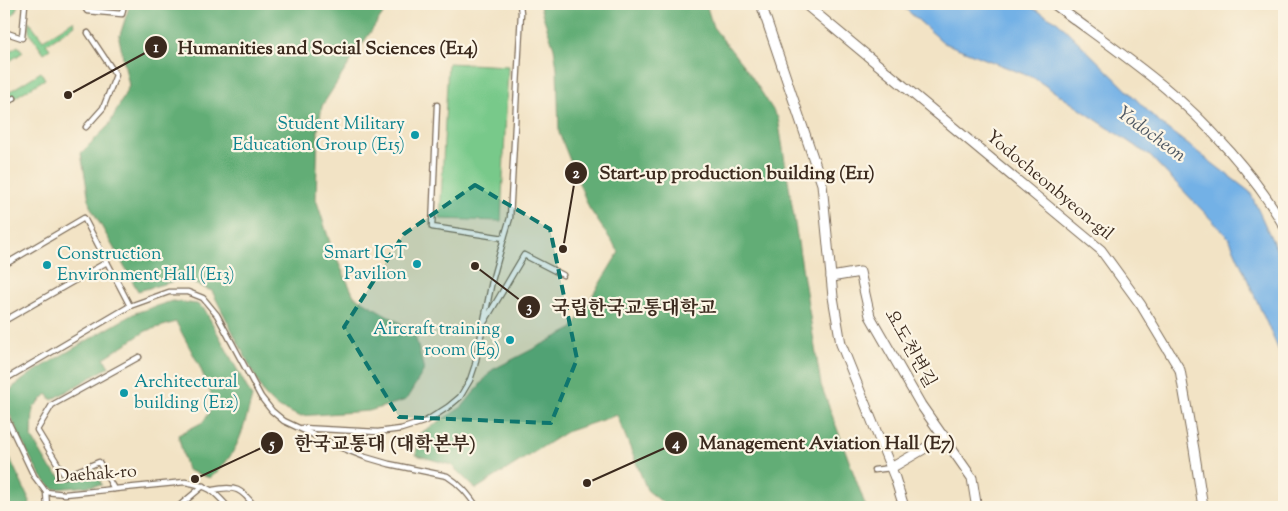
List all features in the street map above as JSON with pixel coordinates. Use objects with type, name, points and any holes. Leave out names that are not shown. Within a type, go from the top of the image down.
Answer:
[{"type":"street","points":[[761,4],[822,184],[831,277],[841,344],[891,468],[904,507]]},
{"type":"street","name":"Yodocheonbyeon-gil","points":[[805,4],[1101,250],[1141,305],[1180,370],[1203,507]]},
{"type":"street","points":[[1054,4],[1164,86],[1200,120],[1240,164],[1276,211],[1284,226]]},
{"type":"street","name":"요도천변길","points":[[831,277],[860,272],[870,316],[921,404],[972,478],[978,507]]},
{"type":"street","points":[[891,468],[927,448],[943,435]]},
{"type":"lane","points":[[4,32],[22,38],[26,4]]},
{"type":"lane","points":[[83,4],[86,11],[122,14],[124,4]]},
{"type":"lane","points":[[300,428],[378,432],[401,429],[426,421],[448,407],[460,397],[470,380],[510,218],[520,4]]},
{"type":"lane","points":[[86,127],[104,108],[116,75],[88,33]]},
{"type":"lane","points":[[4,104],[14,98]]},
{"type":"lane","points":[[437,105],[432,227],[504,238]]},
{"type":"lane","points":[[4,266],[84,218],[130,306]]},
{"type":"lane","points":[[483,324],[524,255],[562,275]]},
{"type":"lane","points":[[4,321],[107,262]]},
{"type":"lane","points":[[4,380],[130,306],[170,292],[188,292],[203,298],[217,315],[261,397],[272,411],[284,421],[365,457],[447,476],[467,492],[477,507]]},
{"type":"lane","points":[[114,489],[99,462],[64,476],[37,430],[52,405],[138,358]]},
{"type":"lane","name":"Daehak-ro","points":[[4,413],[34,476],[46,492],[65,494],[185,482],[213,490],[228,507]]},
{"type":"lane","points":[[874,470],[891,468]]},
{"type":"lane","points":[[178,507],[203,486]]},
{"type":"lane","points":[[213,490],[226,487],[236,488],[244,493],[255,507]]},
{"type":"lane","points":[[46,492],[47,507]]},
{"type":"highlighted area","points":[[475,185],[550,229],[577,359],[551,423],[399,417],[344,327],[404,234]]},
{"type":"green space","points":[[4,4],[18,4],[15,13],[4,22]]},
{"type":"green space","points":[[130,4],[390,4],[322,106],[318,130],[316,199],[332,249],[354,296],[414,331],[424,370],[406,400],[369,411],[299,416],[276,406],[264,394],[212,291],[182,279],[138,291],[90,206],[81,153],[109,125],[129,86],[119,38]]},
{"type":"green space","points":[[539,4],[706,4],[713,27],[750,74],[778,118],[821,385],[866,507],[668,507],[647,490],[617,415],[566,432],[476,489],[451,465],[416,455],[419,434],[462,407],[492,370],[572,329],[619,252],[589,208],[559,133],[557,68],[554,48]]},
{"type":"green space","points":[[29,21],[43,40],[73,21],[75,25],[46,44],[50,49],[44,53],[29,32]]},
{"type":"green space","points":[[18,46],[23,52],[4,65],[4,55]]},
{"type":"green space","points":[[448,63],[508,66],[501,221],[440,219]]},
{"type":"green space","points":[[41,72],[45,79],[4,104],[4,95]]},
{"type":"green space","points":[[172,301],[197,304],[205,310],[252,397],[242,432],[233,451],[210,478],[187,470],[178,435],[203,422],[215,403],[199,365],[176,322],[146,331],[104,358],[109,367],[52,400],[47,394],[33,408],[32,438],[50,468],[63,479],[94,469],[102,485],[54,489],[34,465],[7,409],[6,397],[13,387],[62,355],[135,313]]},
{"type":"green space","points":[[4,446],[30,501],[29,507],[4,507]]},
{"type":"water","name":"Yodocheon","points":[[900,4],[1025,4],[1058,22],[1161,124],[1250,192],[1284,266],[1284,362],[1229,238],[1150,156],[1034,78],[944,43]]},
{"type":"place","name":"Humanities and Social Sciences (E14)","points":[[68,95]]},
{"type":"place","name":"Student Military Education Group (E15)","points":[[415,135]]},
{"type":"place","name":"Start-up production building (E11)","points":[[563,249]]},
{"type":"place","name":"Smart ICT Pavilion","points":[[417,264]]},
{"type":"place","name":"Construction Environment Hall (E13)","points":[[47,265]]},
{"type":"place","name":"국립한국교통대학교","points":[[475,266]]},
{"type":"place","name":"Aircraft training room (E9)","points":[[510,340]]},
{"type":"place","name":"Architectural building (E12)","points":[[124,393]]},
{"type":"place","name":"한국교통대 (대학본부)","points":[[195,479]]},
{"type":"place","name":"Management Aviation Hall (E7)","points":[[587,483]]}]
